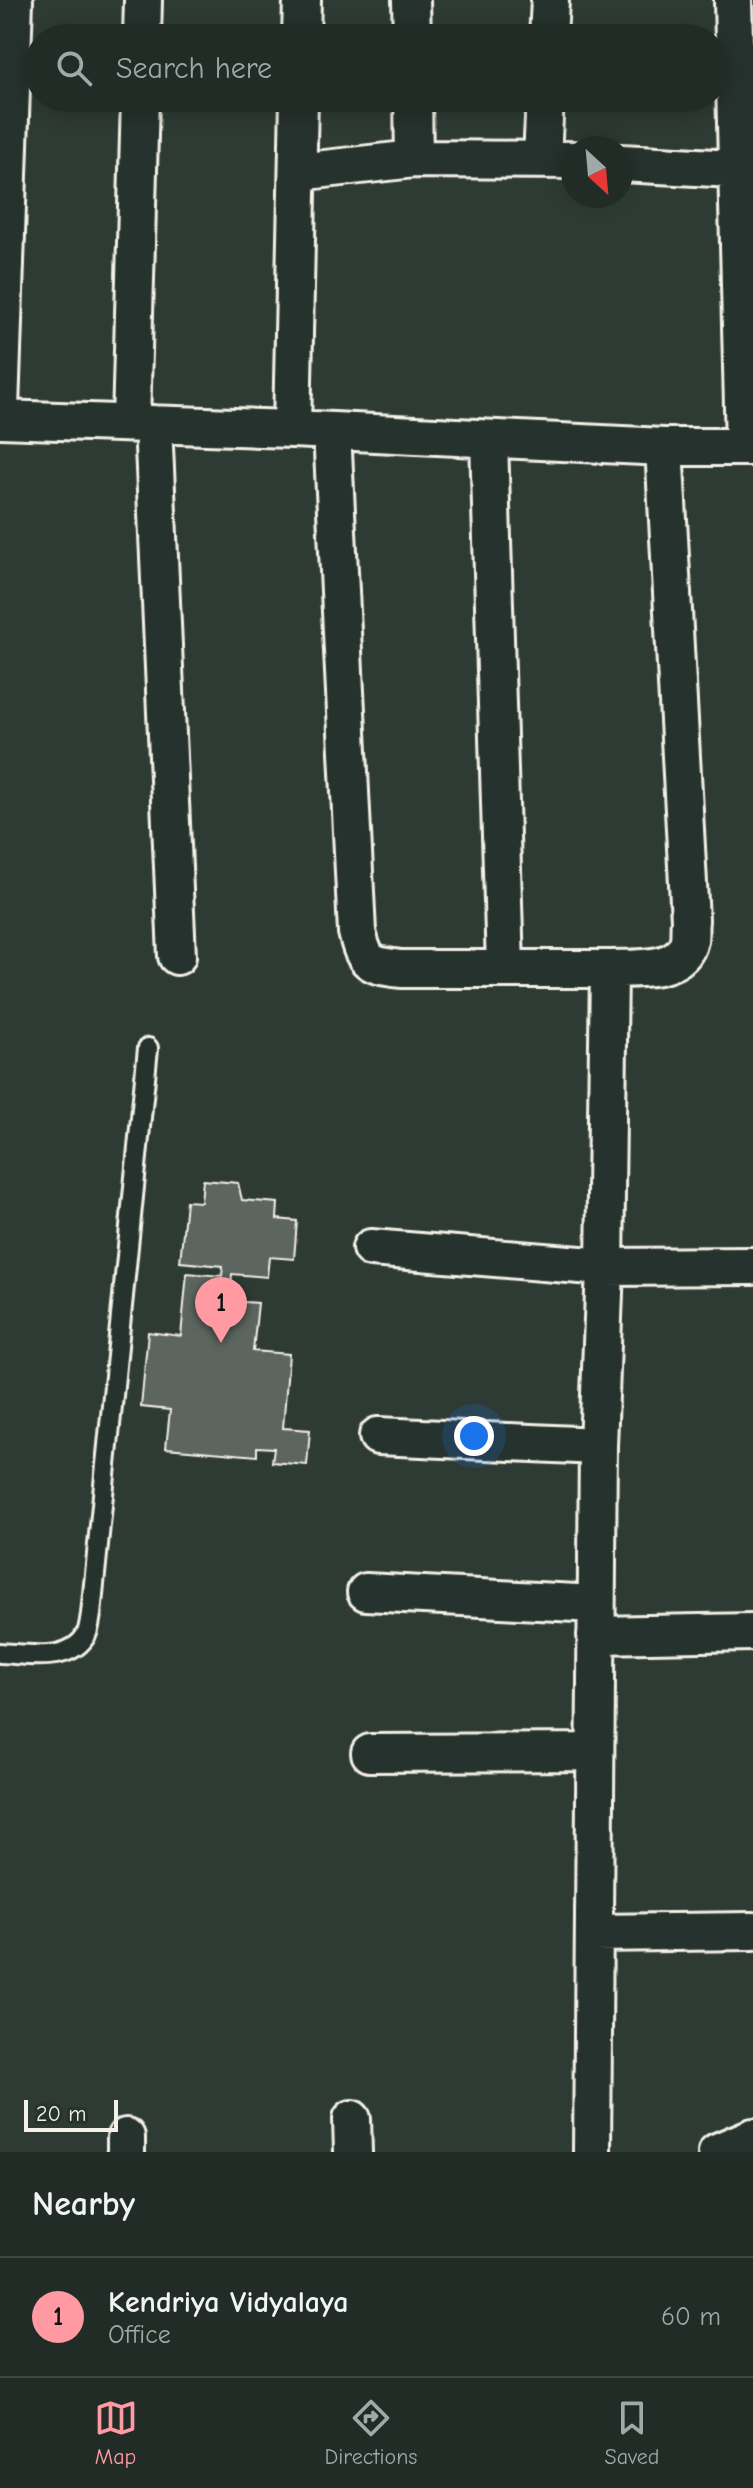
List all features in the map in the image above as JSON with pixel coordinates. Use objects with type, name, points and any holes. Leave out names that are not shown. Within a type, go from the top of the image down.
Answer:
[{"type":"street","points":[[0,409],[14,0]]},
{"type":"street","points":[[142,24],[143,0]]},
{"type":"street","points":[[301,24],[302,0]]},
{"type":"street","points":[[411,0],[412,24]]},
{"type":"street","points":[[549,24],[550,0]]},
{"type":"street","points":[[0,419],[664,447],[749,447],[745,170],[733,0]]},
{"type":"street","points":[[140,112],[142,424],[177,956]]},
{"type":"street","points":[[292,429],[299,112]]},
{"type":"street","points":[[413,112],[414,159]]},
{"type":"street","points":[[298,172],[414,159],[557,159],[548,112]]},
{"type":"street","points":[[633,164],[745,170]]},
{"type":"street","points":[[332,431],[357,932],[363,955],[378,966],[401,969],[662,966],[680,957],[688,943],[690,920],[664,447]]},
{"type":"street","points":[[489,440],[505,968]]},
{"type":"street","points":[[592,2152],[598,1446],[605,1267],[609,969]]},
{"type":"street","points":[[371,1248],[605,1267],[753,1266]]},
{"type":"street","points":[[378,1436],[598,1446]]},
{"type":"street","points":[[366,1592],[596,1620],[753,1632]]},
{"type":"street","points":[[370,1753],[595,1752]]},
{"type":"street","points":[[594,1933],[753,1931]]},
{"type":"lane","points":[[0,1653],[47,1655],[71,1650],[86,1635],[91,1614],[148,1048]]},
{"type":"building","points":[[203,1180],[238,1183],[242,1200],[278,1203],[277,1219],[297,1221],[294,1259],[269,1257],[267,1277],[232,1274],[230,1301],[258,1303],[253,1351],[289,1354],[283,1428],[310,1430],[307,1465],[272,1462],[274,1448],[257,1447],[257,1456],[166,1448],[170,1410],[141,1407],[148,1332],[181,1336],[187,1273],[222,1276],[223,1266],[180,1262],[186,1201],[201,1202]]},
{"type":"place","name":"Kendriya Vidyalaya","points":[[221,1343]]}]
